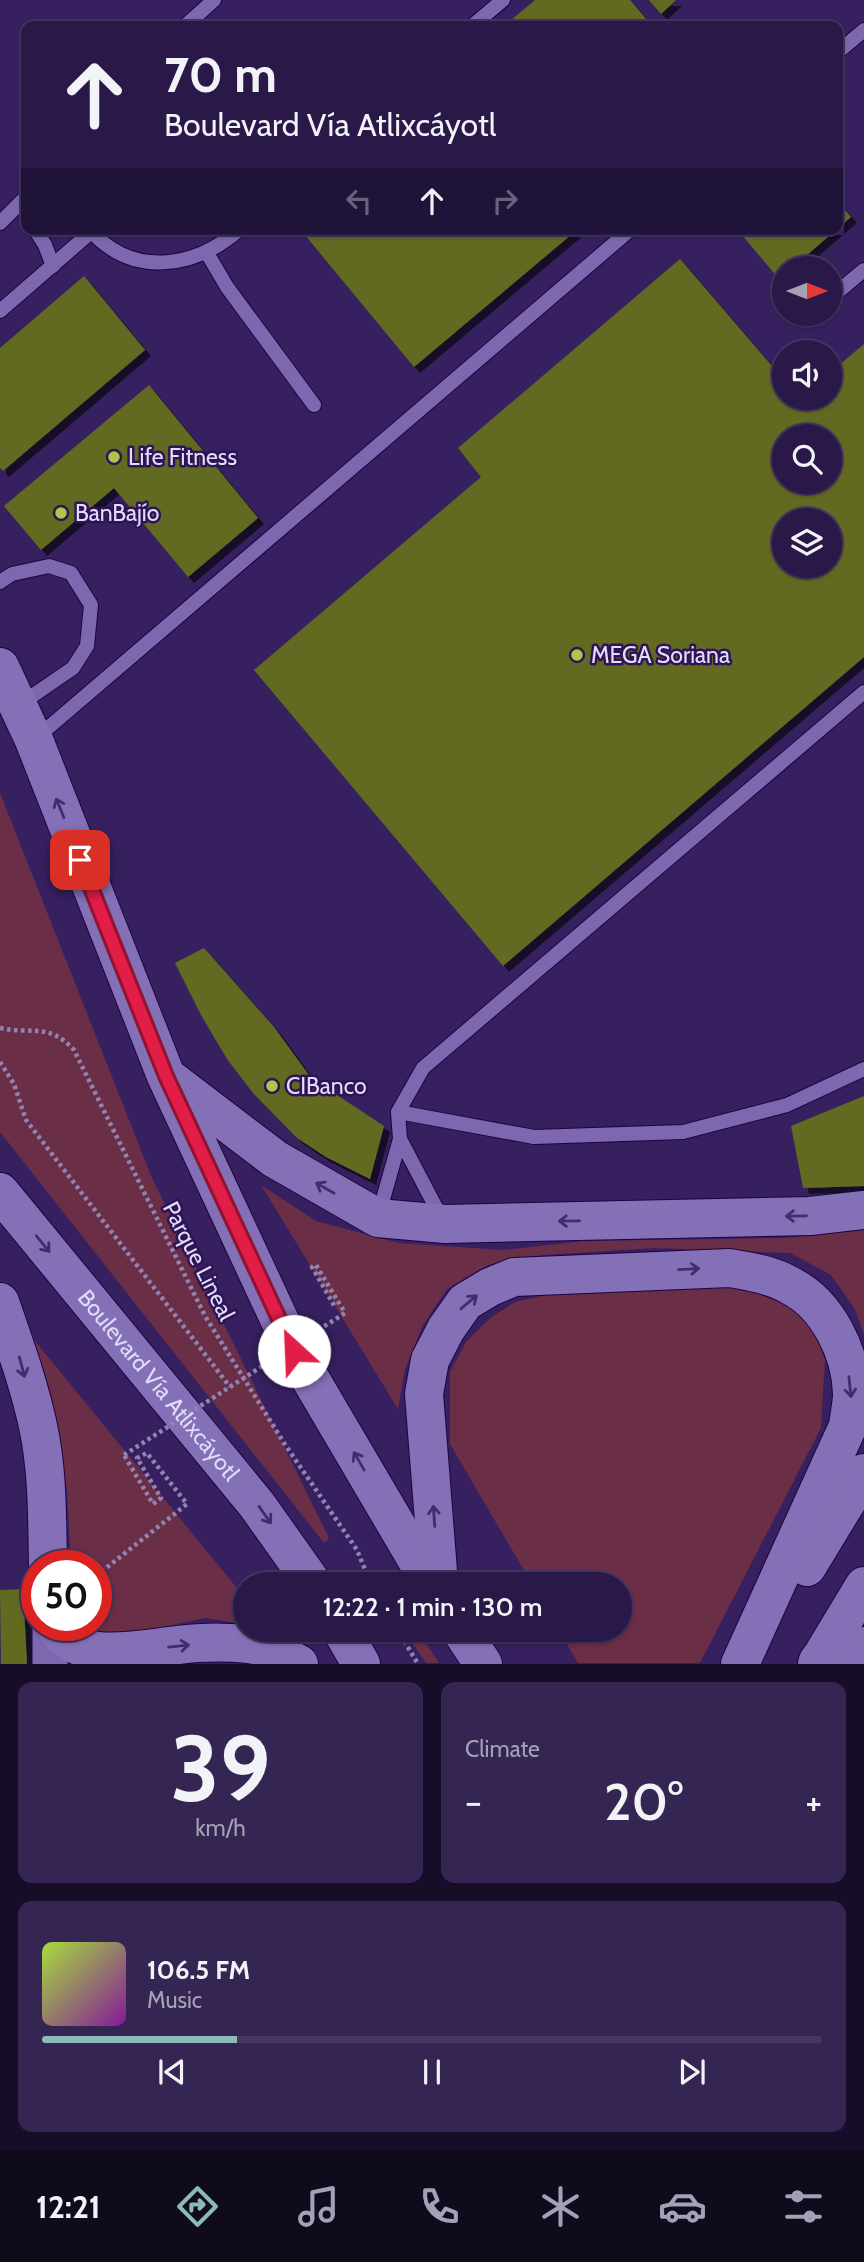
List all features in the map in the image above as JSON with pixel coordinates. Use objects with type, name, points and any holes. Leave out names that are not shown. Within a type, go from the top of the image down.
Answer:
[{"type":"main road","points":[[0,667],[34,740],[166,1076],[294,1351],[424,1572]]},
{"type":"main road","points":[[166,1076],[275,1158],[378,1218],[445,1224],[810,1216],[864,1210]]},
{"type":"main road","name":"Boulevard Vía Atlixcáyotl","points":[[0,1192],[257,1505],[304,1572]]},
{"type":"main road","points":[[438,1572],[424,1394],[430,1360],[446,1329],[465,1302],[514,1277],[729,1268],[758,1273],[791,1286],[814,1301],[831,1325],[846,1355],[852,1394],[848,1426],[740,1664]]},
{"type":"main road","points":[[0,1302],[17,1349],[38,1428],[46,1497],[48,1550]]},
{"type":"main road","points":[[748,1664],[864,1473]]},
{"type":"main road","points":[[818,1662],[864,1586]]},
{"type":"main road","points":[[63,1641],[74,1654],[93,1659],[108,1660],[178,1644],[230,1644],[264,1647],[299,1664]]},
{"type":"main road","points":[[348,1642],[361,1664]]},
{"type":"main road","points":[[468,1642],[482,1664]]},
{"type":"main road","points":[[818,1662],[864,1646]]},
{"type":"street","points":[[50,1664],[51,1641]]},
{"type":"lane","points":[[191,21],[214,0]]},
{"type":"lane","points":[[478,21],[502,0]]},
{"type":"lane","points":[[843,48],[864,30]]},
{"type":"lane","points":[[0,223],[21,203]]},
{"type":"lane","points":[[15,210],[21,216]]},
{"type":"lane","points":[[39,235],[53,266]]},
{"type":"lane","points":[[0,311],[86,235]]},
{"type":"lane","points":[[95,235],[112,250],[143,261],[173,263],[207,253],[232,235]]},
{"type":"lane","points":[[34,740],[624,235]]},
{"type":"lane","points":[[207,253],[227,287],[314,405]]},
{"type":"lane","points":[[842,288],[864,270]]},
{"type":"lane","points":[[0,582],[12,575],[49,565],[71,573],[92,605],[87,646],[73,668],[18,706]]},
{"type":"lane","points":[[378,1218],[400,1139],[398,1112],[423,1068],[864,692]]},
{"type":"lane","points":[[398,1112],[534,1137],[683,1132],[786,1105],[864,1069]]},
{"type":"lane","points":[[400,1139],[445,1224]]},
{"type":"path","name":"Parque Lineal","points":[[0,1028],[14,1031],[41,1030],[63,1038],[74,1050],[205,1316],[284,1443],[357,1550],[366,1572]]},
{"type":"path","points":[[0,1062],[14,1084],[26,1120],[230,1387]]},
{"type":"path","points":[[112,1563],[187,1504],[147,1453],[137,1458],[161,1498],[153,1504],[124,1455],[345,1312],[316,1265],[312,1267],[335,1307]]},
{"type":"path","points":[[405,1642],[418,1664]]},
{"type":"shaded area","points":[[0,793],[152,1178],[329,1538],[324,1543],[0,1132]]},
{"type":"shaded area","points":[[261,1185],[316,1221],[399,1243],[503,1250],[584,1241],[786,1238],[864,1230],[864,1335],[855,1309],[831,1275],[790,1253],[654,1248],[543,1255],[488,1265],[447,1289],[423,1325],[405,1369],[398,1409]]},
{"type":"shaded area","points":[[706,1286],[755,1290],[803,1302],[825,1360],[821,1428],[700,1663],[578,1663],[566,1642],[632,1642],[632,1572],[525,1572],[450,1444],[450,1372],[466,1342],[490,1318],[515,1302],[549,1294]]},
{"type":"shaded area","points":[[31,1336],[233,1583],[233,1622],[205,1618],[143,1631],[94,1648],[89,1641],[112,1641],[112,1550],[70,1550],[67,1490]]},
{"type":"shaded area","points":[[412,1642],[425,1642],[439,1663],[426,1663]]},
{"type":"building","points":[[535,0],[630,0],[648,21],[510,21]]},
{"type":"building","points":[[649,0],[676,0],[661,14]]},
{"type":"building","points":[[843,208],[851,217],[843,224]]},
{"type":"building","points":[[305,235],[571,235],[414,367]]},
{"type":"building","points":[[742,235],[830,235],[806,256],[772,256],[772,271]]},
{"type":"building","points":[[680,259],[772,366],[772,410],[842,410],[842,363],[864,344],[864,657],[503,966],[254,670],[481,477],[458,448]]},
{"type":"building","points":[[84,276],[145,350],[3,471],[0,468],[0,348]]},
{"type":"building","points":[[149,385],[258,518],[188,577],[114,488],[41,550],[4,506]]},
{"type":"building","points":[[204,948],[274,1027],[311,1078],[384,1126],[370,1179],[326,1157],[297,1138],[253,1093],[227,1059],[175,963]]},
{"type":"building","points":[[864,1096],[864,1186],[803,1188],[791,1126]]},
{"type":"building","points":[[21,1589],[21,1641],[26,1641],[27,1664],[1,1664],[0,1590]]},
{"type":"place","name":"Life Fitness","points":[[114,457]]},
{"type":"place","name":"BanBajío","points":[[61,513]]},
{"type":"place","name":"MEGA Soriana","points":[[577,655]]},
{"type":"place","name":"CIBanco","points":[[272,1086]]},
{"type":"route","points":[[80,860],[166,1076],[294,1351]]}]
